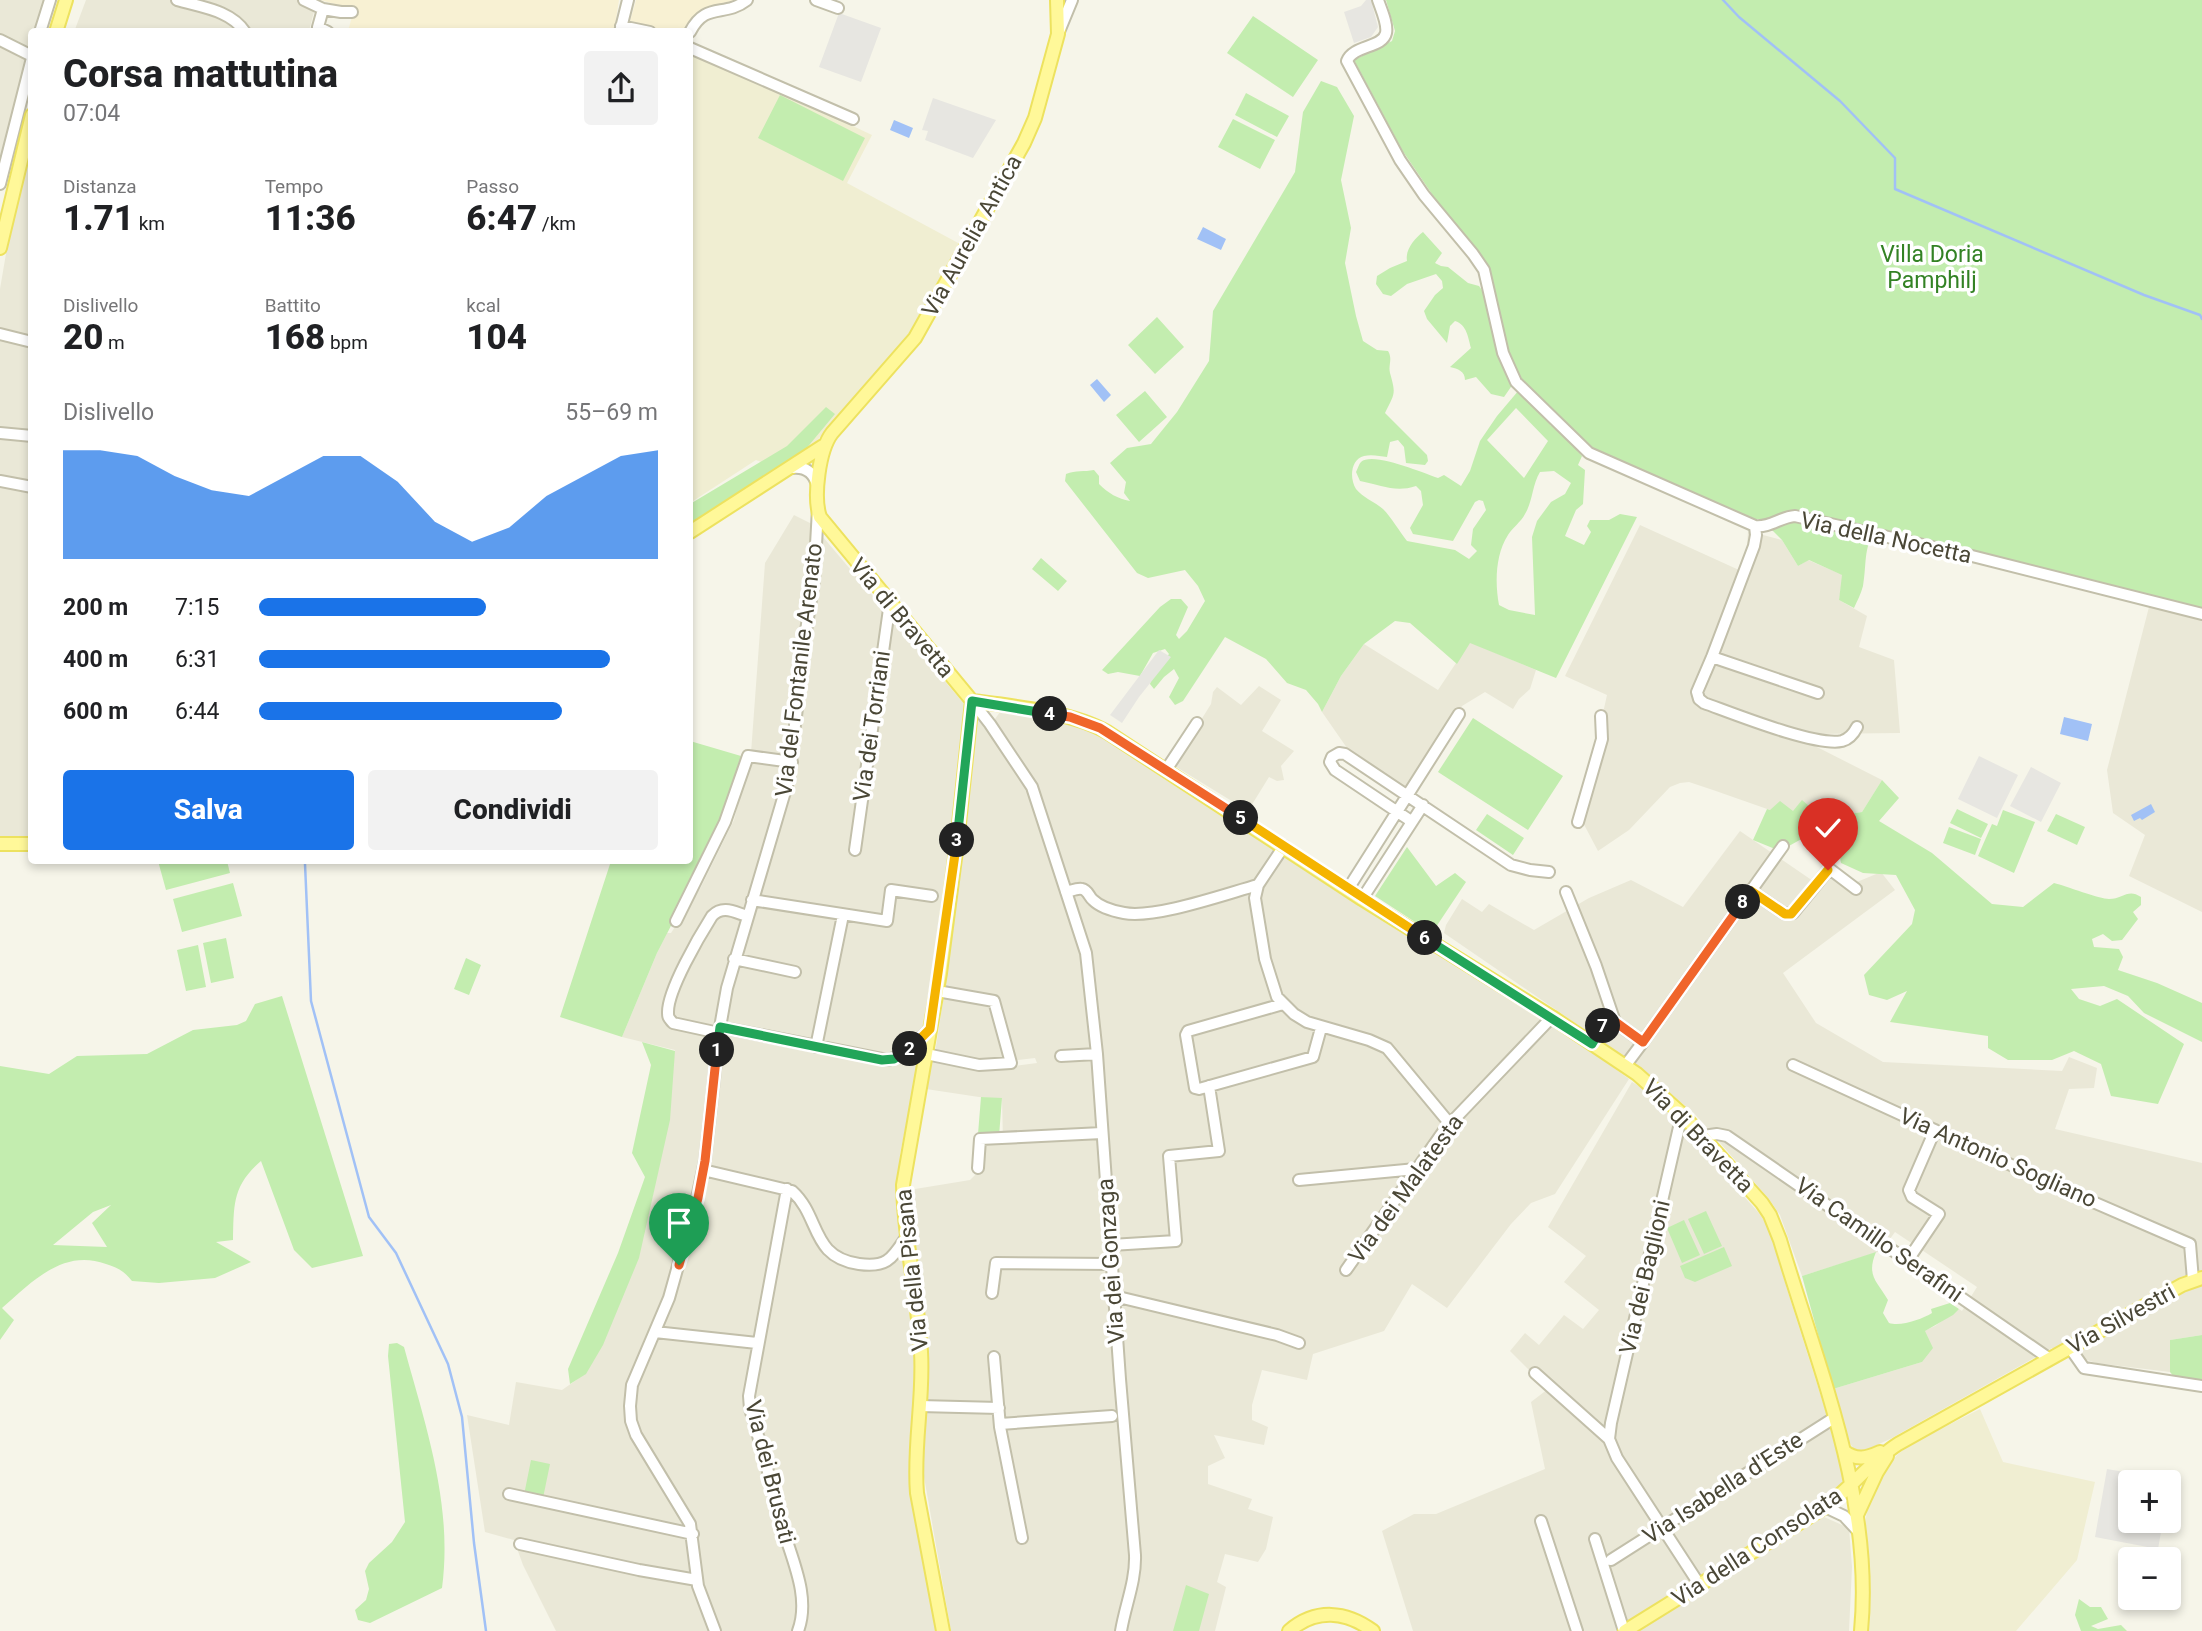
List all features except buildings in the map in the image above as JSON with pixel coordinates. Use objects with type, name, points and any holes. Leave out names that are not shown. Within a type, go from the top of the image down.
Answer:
[{"type":"main road","points":[[57,28],[66,0]]},
{"type":"main road","points":[[1057,0],[1058,34]]},
{"type":"main road","name":"Via Aurelia Antica","points":[[823,446],[912,342],[928,316],[1024,143],[1035,118],[1058,34]]},
{"type":"main road","points":[[0,248],[28,131]]},
{"type":"main road","points":[[693,530],[823,446]]},
{"type":"main road","points":[[818,507],[823,446]]},
{"type":"main road","name":"Via di Bravetta","points":[[818,507],[822,519],[972,701],[1070,717],[1100,728],[1625,1066],[1650,1084],[1703,1136],[1758,1198],[1773,1222],[1853,1485],[1862,1591],[1860,1631]]},
{"type":"main road","name":"Via della Pisana","points":[[943,1631],[916,1486],[921,1353],[907,1236],[904,1173],[937,991],[957,843],[972,701]]},
{"type":"main road","points":[[0,844],[28,844]]},
{"type":"main road","name":"Via Silvestri","points":[[1894,1447],[2197,1279]]},
{"type":"main road","points":[[1844,1451],[1851,1456],[1862,1458],[1894,1447]]},
{"type":"main road","points":[[1853,1485],[1875,1461],[1894,1447]]},
{"type":"main road","points":[[1857,1515],[1877,1472],[1894,1447]]},
{"type":"main road","name":"Via della Consolata","points":[[1625,1631],[1825,1507],[1853,1485]]},
{"type":"main road","points":[[1289,1631],[1310,1618],[1329,1614],[1350,1617],[1373,1631]]},
{"type":"street","points":[[41,28],[50,0]]},
{"type":"street","points":[[177,0],[228,16],[242,28]]},
{"type":"street","points":[[304,0],[323,9],[352,12]]},
{"type":"street","points":[[621,28],[628,0]]},
{"type":"street","points":[[692,28],[702,15],[739,6],[747,0]]},
{"type":"street","points":[[816,0],[838,8]]},
{"type":"street","name":"Via Aurelia Antica","points":[[1058,34],[1072,0]]},
{"type":"street","points":[[1378,0],[1387,30],[1385,36],[1351,53],[1347,61],[1400,160],[1424,195],[1484,270],[1501,347],[1517,382],[1589,453],[1755,526],[1754,546],[1697,692],[1699,699],[1704,704],[1819,741],[1842,741],[1855,733],[1857,727]]},
{"type":"street","points":[[321,28],[323,9]]},
{"type":"street","points":[[0,40],[28,55]]},
{"type":"street","points":[[693,49],[853,119]]},
{"type":"street","points":[[0,180],[27,87]]},
{"type":"street","points":[[0,334],[28,341]]},
{"type":"street","points":[[0,433],[28,436]]},
{"type":"street","points":[[791,468],[798,467],[810,472],[816,478],[818,489]]},
{"type":"street","points":[[0,481],[28,486]]},
{"type":"street","name":"Via del Fontanile Arenato","points":[[715,1631],[697,1580],[693,1534],[686,1515],[636,1434],[631,1421],[630,1400],[632,1385],[679,1265],[703,1170],[719,1030],[734,959],[781,811],[792,762],[815,571],[818,507]]},
{"type":"street","name":"Via della Nocetta","points":[[1755,526],[1769,526],[1795,516],[1985,559],[2202,614]]},
{"type":"street","name":"Via dei Torriani","points":[[855,850],[890,602]]},
{"type":"street","points":[[1712,657],[1818,693]]},
{"type":"street","name":"Via dei Gonzaga","points":[[972,701],[1032,787],[1088,960],[1136,1566],[1121,1631]]},
{"type":"street","points":[[1348,889],[1396,810],[1460,714]]},
{"type":"street","points":[[1578,822],[1602,739],[1601,716]]},
{"type":"street","points":[[1166,770],[1197,723]]},
{"type":"street","points":[[1411,821],[1335,770],[1330,762],[1332,757],[1336,753],[1345,754],[1511,865],[1549,872]]},
{"type":"street","points":[[676,921],[725,822],[748,756],[792,762]]},
{"type":"street","points":[[1363,899],[1423,805]]},
{"type":"street","points":[[1284,846],[1258,885],[1255,906],[1273,989],[1283,1004],[1300,1018],[1321,1028],[1369,1040],[1387,1048],[1450,1124]]},
{"type":"street","points":[[1625,1066],[1783,846]]},
{"type":"street","points":[[1751,891],[1789,915],[1828,870],[1856,889]]},
{"type":"street","points":[[1066,892],[1083,889],[1101,906],[1121,913],[1135,914],[1168,909],[1258,885]]},
{"type":"street","points":[[752,900],[887,920],[891,890],[932,896]]},
{"type":"street","points":[[1566,892],[1615,1022],[1643,1042]]},
{"type":"street","points":[[747,916],[726,910],[715,913],[678,979],[669,1006],[668,1015],[673,1023],[890,1060],[903,1055],[930,1029]]},
{"type":"street","points":[[816,1047],[843,915]]},
{"type":"street","points":[[734,959],[795,972]]},
{"type":"street","points":[[926,1054],[975,1065],[1011,1063],[994,1001],[937,991]]},
{"type":"street","points":[[1283,1004],[1188,1031],[1186,1035],[1193,1086],[1198,1089],[1313,1057],[1321,1028]]},
{"type":"street","name":"Via dei Malatesta","points":[[1346,1270],[1450,1124],[1552,1017]]},
{"type":"street","points":[[1592,1044],[1606,1023],[1615,1022]]},
{"type":"street","points":[[1061,1056],[1097,1054]]},
{"type":"street","name":"Via Antonio Sogliano","points":[[1793,1065],[2190,1244],[2197,1257]]},
{"type":"street","points":[[1111,1245],[1176,1241],[1169,1156],[1219,1151],[1209,1086]]},
{"type":"street","name":"Via dei Baglioni","points":[[1609,1439],[1682,1114]]},
{"type":"street","points":[[1908,1260],[1939,1214],[1912,1197],[1909,1190],[1935,1130]]},
{"type":"street","points":[[978,1168],[980,1139],[1102,1133]]},
{"type":"street","name":"Via Camillo Serafini","points":[[1703,1136],[1717,1133],[1726,1135],[2050,1359]]},
{"type":"street","points":[[1299,1180],[1416,1169]]},
{"type":"street","points":[[703,1170],[787,1189],[794,1193],[802,1202],[826,1247],[840,1259],[869,1265],[883,1264],[892,1258],[907,1236]]},
{"type":"street","name":"Via dei Brusati","points":[[787,1189],[757,1343],[749,1402],[798,1575],[801,1602],[798,1631]]},
{"type":"street","points":[[2197,1257],[2197,1279]]},
{"type":"street","points":[[992,1293],[996,1263],[1112,1264]]},
{"type":"street","points":[[1114,1296],[1277,1335],[1299,1343]]},
{"type":"street","points":[[655,1332],[757,1343]]},
{"type":"street","points":[[2070,1348],[2084,1368],[2202,1386]]},
{"type":"street","points":[[994,1357],[1000,1424],[1022,1538]]},
{"type":"street","points":[[1535,1373],[1609,1439],[1616,1458],[1699,1584]]},
{"type":"street","points":[[920,1406],[999,1408]]},
{"type":"street","points":[[1000,1424],[1112,1416]]},
{"type":"street","name":"Via Isabella d'Este","points":[[1611,1560],[1834,1418]]},
{"type":"street","points":[[509,1494],[693,1534]]},
{"type":"street","points":[[1825,1507],[1844,1516],[1858,1531]]},
{"type":"street","points":[[1541,1521],[1577,1631]]},
{"type":"street","points":[[1595,1539],[1625,1631]]},
{"type":"street","points":[[520,1544],[697,1580]]},
{"type":"shaded area","points":[[0,0],[47,0],[37,28],[28,28],[28,56],[0,163]]},
{"type":"shaded area","points":[[86,0],[317,0],[310,28],[76,28]]},
{"type":"shaded area","points":[[320,0],[619,0],[615,28],[349,28],[355,6],[346,7]]},
{"type":"shaded area","points":[[636,0],[740,0],[701,12],[693,18],[688,28],[652,28],[630,21]]},
{"type":"shaded area","points":[[1366,0],[1371,0],[1378,27],[1371,37],[1354,43],[1344,12],[1361,6]]},
{"type":"shaded area","points":[[839,13],[881,28],[861,82],[819,67]]},
{"type":"shaded area","points":[[693,54],[872,135],[847,183],[960,244],[908,335],[808,451],[780,469],[756,460],[693,501]]},
{"type":"shaded area","points":[[933,98],[996,120],[973,158],[925,140],[928,131],[922,130]]},
{"type":"shaded area","points":[[28,156],[28,481],[0,476],[0,289]]},
{"type":"shaded area","points":[[0,486],[28,492],[28,839],[0,839]]},
{"type":"shaded area","points":[[794,515],[812,524],[965,705],[954,830],[928,1018],[900,1154],[898,1191],[916,1365],[912,1479],[914,1511],[932,1580],[939,1631],[556,1631],[523,1565],[514,1540],[485,1532],[467,1415],[509,1425],[516,1382],[562,1390],[585,1374],[638,1258],[652,1198],[675,1050],[622,1037],[667,933],[671,933],[701,887],[734,820],[751,753],[765,563]]},
{"type":"shaded area","points":[[1640,525],[1739,570],[1747,547],[1748,531],[1782,540],[1798,566],[1808,560],[1843,575],[1839,600],[1867,616],[1859,647],[1894,660],[1900,733],[1815,734],[1815,746],[1882,780],[1862,812],[1836,816],[1824,812],[1770,810],[1689,782],[1680,783],[1670,787],[1629,830],[1598,851],[1580,817],[1607,695],[1565,676]]},
{"type":"shaded area","points":[[2149,607],[2202,620],[2202,912],[2129,876],[2145,835],[2113,813],[2107,770]]},
{"type":"shaded area","points":[[1470,642],[1536,670],[1530,689],[1513,709],[1485,692],[1462,706],[1407,790],[1347,748],[1322,712],[1341,676],[1364,644],[1438,690]]},
{"type":"shaded area","points":[[1159,650],[1171,657],[1122,723],[1110,715]]},
{"type":"shaded area","points":[[1259,686],[1281,700],[1262,731],[1294,751],[1281,766],[1284,780],[1277,781],[1269,777],[1248,811],[1173,765],[1211,704],[1213,692],[1217,687],[1241,705]]},
{"type":"shaded area","points":[[1000,712],[1073,725],[1096,733],[1410,938],[1545,1017],[1629,1079],[1555,1194],[1531,1203],[1511,1224],[1447,1308],[1412,1284],[1384,1331],[1313,1354],[1307,1380],[1262,1370],[1252,1405],[1252,1420],[1268,1427],[1264,1445],[1214,1435],[1225,1458],[1208,1466],[1208,1484],[1252,1499],[1248,1509],[1273,1517],[1266,1549],[1258,1562],[1225,1554],[1217,1582],[1226,1587],[1215,1631],[951,1631],[923,1471],[929,1363],[909,1190],[970,1180],[980,1170],[982,1143],[1003,1141],[1002,1099],[926,1089],[931,1060],[998,1068],[1037,1063],[1035,1058],[1013,1058],[997,997],[945,989],[967,821],[976,722],[979,721],[987,730]]},
{"type":"shaded area","points":[[1979,756],[2018,775],[1997,818],[1958,799]]},
{"type":"shaded area","points":[[2031,767],[2061,783],[2041,822],[2010,806]]},
{"type":"shaded area","points":[[1740,831],[1813,881],[1830,864],[1857,882],[1881,872],[1895,890],[1783,973],[1816,1023],[1883,1062],[2062,1071],[2069,1057],[2097,1068],[2094,1088],[2069,1089],[2055,1129],[2202,1163],[2202,1335],[2170,1340],[2170,1372],[2096,1363],[2052,1348],[1890,1439],[1857,1454],[1848,1440],[1833,1389],[1922,1362],[1924,1331],[1959,1309],[1962,1311],[1977,1287],[1895,1232],[1881,1251],[1802,1276],[1780,1215],[1694,1113],[1635,1064],[1444,933],[1462,899],[1482,912],[1489,904],[1534,930],[1589,898],[1631,880],[1683,907]]},
{"type":"shaded area","points":[[944,995],[991,1003],[1007,1059],[983,1061],[935,1053]]},
{"type":"shaded area","points":[[1632,1082],[1659,1098],[1678,1117],[1691,1138],[1770,1229],[1843,1466],[1843,1480],[1839,1488],[1800,1517],[1615,1631],[1413,1631],[1382,1531],[1414,1514],[1436,1514],[1545,1469],[1531,1402],[1548,1389],[1510,1351],[1525,1333],[1539,1345],[1564,1315],[1583,1329],[1599,1310],[1564,1282],[1586,1256],[1548,1227]]},
{"type":"shaded area","points":[[1980,1409],[2003,1462],[2095,1482],[2077,1560],[2016,1631],[1869,1631],[1865,1525],[1868,1503],[1882,1473],[1897,1455],[1911,1444]]},
{"type":"shaded area","points":[[2107,1469],[2118,1471],[2118,1533],[2161,1533],[2158,1547],[2095,1537]]},
{"type":"shaded area","points":[[1824,1517],[1849,1528],[1852,1567],[1849,1631],[1639,1631]]},
{"type":"green space","name":"Villa Doria Pamphilj","points":[[1386,0],[2202,0],[2202,611],[1875,528],[1867,551],[1863,586],[1854,608],[1839,600],[1842,575],[1809,560],[1798,566],[1782,540],[1761,519],[1750,519],[1606,460],[1517,375],[1502,335],[1490,270],[1436,200],[1402,150],[1354,60],[1392,41],[1395,31]]},
{"type":"green space","points":[[1253,16],[1318,60],[1293,97],[1227,53]]},
{"type":"green space","points":[[1321,81],[1337,87],[1354,116],[1341,180],[1351,228],[1345,263],[1356,316],[1363,341],[1377,350],[1388,351],[1389,354],[1394,393],[1385,413],[1427,455],[1428,461],[1425,465],[1406,463],[1404,447],[1398,440],[1390,442],[1387,457],[1367,455],[1356,461],[1352,475],[1356,489],[1383,509],[1407,541],[1455,550],[1469,559],[1477,551],[1471,545],[1473,529],[1486,510],[1483,501],[1475,502],[1453,541],[1413,534],[1410,528],[1423,505],[1421,491],[1416,486],[1395,489],[1360,481],[1356,472],[1361,462],[1376,459],[1438,478],[1444,475],[1461,486],[1470,471],[1480,441],[1519,390],[1582,456],[1578,465],[1585,470],[1583,504],[1576,510],[1565,536],[1584,545],[1591,532],[1587,526],[1590,520],[1609,520],[1620,514],[1637,517],[1556,678],[1470,643],[1457,664],[1410,623],[1395,621],[1364,644],[1341,676],[1322,712],[1306,690],[1287,683],[1266,659],[1225,637],[1183,701],[1175,705],[1169,697],[1179,678],[1174,669],[1154,689],[1150,684],[1155,666],[1169,654],[1165,649],[1153,653],[1140,676],[1118,672],[1108,674],[1102,670],[1160,607],[1171,599],[1181,599],[1188,607],[1176,635],[1179,639],[1205,601],[1198,586],[1185,570],[1148,578],[1137,573],[1065,481],[1066,474],[1094,470],[1102,487],[1117,497],[1130,501],[1124,493],[1126,482],[1110,463],[1127,448],[1151,444],[1177,412],[1209,361],[1213,311],[1295,172],[1303,112]],"holes":[[[1516,408],[1548,441],[1524,478],[1487,440]],[[1554,471],[1571,483],[1565,494],[1551,502],[1537,521],[1532,537],[1535,615],[1509,610],[1499,605],[1497,570],[1501,551],[1508,535],[1528,509],[1540,472]]]},
{"type":"green space","points":[[1246,93],[1289,116],[1277,137],[1235,115]]},
{"type":"green space","points":[[780,95],[865,138],[843,181],[758,138]]},
{"type":"green space","points":[[1233,119],[1275,140],[1260,169],[1218,147]]},
{"type":"green space","points":[[1423,232],[1442,253],[1435,263],[1448,267],[1468,283],[1479,286],[1486,296],[1513,384],[1504,397],[1491,394],[1476,377],[1465,380],[1462,372],[1450,367],[1471,348],[1466,332],[1459,323],[1455,321],[1450,326],[1447,343],[1427,319],[1424,311],[1443,288],[1442,281],[1436,274],[1407,284],[1391,296],[1383,294],[1376,284],[1377,276],[1407,261],[1411,245]]},
{"type":"green space","points":[[1157,317],[1184,347],[1155,374],[1128,345]]},
{"type":"green space","points":[[1145,391],[1167,417],[1139,442],[1116,415]]},
{"type":"green space","points":[[826,407],[835,414],[805,450],[767,480],[693,524],[693,502],[787,446]]},
{"type":"green space","points":[[1041,558],[1067,581],[1058,591],[1032,569]]},
{"type":"green space","points":[[1473,718],[1563,776],[1528,830],[1438,772]]},
{"type":"green space","points":[[693,742],[741,756],[713,844],[657,953],[622,1037],[560,1017],[610,864],[693,864]]},
{"type":"green space","points":[[1882,780],[1899,798],[1879,821],[1932,853],[1992,904],[2023,907],[2054,883],[2105,898],[2114,899],[2129,894],[2141,897],[2141,905],[2133,912],[2138,919],[2122,940],[2112,941],[2103,934],[2092,939],[2094,947],[2119,949],[2123,957],[2118,970],[2157,983],[2202,1003],[2202,1042],[2144,1013],[2128,996],[2104,986],[2071,989],[2079,999],[2100,1006],[2117,999],[2184,1044],[2158,1104],[2111,1096],[2101,1064],[2074,1051],[2052,1060],[2008,1060],[1988,1048],[1988,1036],[1890,1022],[1907,991],[1887,1000],[1869,995],[1864,975],[1912,924],[1915,910],[1896,875],[1863,873],[1841,863],[1838,846],[1805,837],[1780,851],[1753,840],[1767,809],[1770,810],[1780,801],[1793,811],[1802,800],[1817,813],[1824,811],[1836,816],[1862,812]]},
{"type":"green space","points":[[1957,809],[1988,824],[1981,838],[1950,823]]},
{"type":"green space","points":[[2003,810],[2035,822],[2014,873],[1978,856],[1992,824],[1997,826]]},
{"type":"green space","points":[[1487,814],[1524,838],[1513,855],[1476,830]]},
{"type":"green space","points":[[2056,814],[2085,827],[2077,845],[2047,831]]},
{"type":"green space","points":[[1949,827],[1981,839],[1975,855],[1943,843]]},
{"type":"green space","points":[[1407,847],[1436,886],[1455,873],[1466,882],[1432,933],[1375,896]]},
{"type":"green space","points":[[159,864],[228,864],[230,873],[166,890]]},
{"type":"green space","points":[[233,883],[242,916],[182,932],[173,899]]},
{"type":"green space","points":[[226,938],[234,978],[211,983],[203,943]]},
{"type":"green space","points":[[198,945],[206,987],[186,991],[177,950]]},
{"type":"green space","points":[[466,958],[481,965],[469,995],[454,989]]},
{"type":"green space","points":[[282,996],[363,1256],[312,1268],[294,1250],[261,1161],[245,1179],[236,1197],[233,1240],[216,1242],[251,1262],[215,1278],[159,1283],[132,1281],[117,1268],[90,1260],[62,1264],[37,1278],[2,1308],[14,1320],[0,1340],[0,1066],[49,1074],[77,1056],[147,1054],[193,1030],[237,1025],[246,1021],[255,1004]],"holes":[[[111,1205],[92,1223],[107,1247],[53,1245],[93,1212]]]},
{"type":"green space","points":[[642,1042],[675,1051],[670,1120],[639,1258],[603,1345],[586,1374],[570,1384],[568,1369],[618,1253],[645,1177],[632,1153],[651,1065]]},
{"type":"green space","points":[[981,1097],[1002,1098],[999,1136],[978,1134]]},
{"type":"green space","points":[[1706,1211],[1722,1246],[1704,1254],[1688,1219]]},
{"type":"green space","points":[[1684,1220],[1700,1255],[1682,1263],[1667,1228]]},
{"type":"green space","points":[[1724,1247],[1732,1266],[1695,1282],[1685,1278],[1680,1266]]},
{"type":"green space","points":[[1876,1252],[1873,1273],[1888,1300],[1883,1313],[1889,1323],[1917,1320],[1932,1313],[1931,1309],[1950,1303],[1959,1309],[1925,1331],[1933,1348],[1922,1362],[1833,1389],[1802,1276]]},
{"type":"green space","points":[[2202,1335],[2202,1383],[2175,1378],[2170,1372],[2170,1340]]},
{"type":"green space","points":[[397,1343],[404,1347],[441,1496],[444,1527],[442,1588],[370,1623],[358,1620],[355,1610],[366,1600],[369,1589],[365,1571],[369,1563],[392,1542],[405,1522],[388,1356],[389,1344]]},
{"type":"green space","points":[[531,1460],[550,1464],[543,1498],[524,1495]]},
{"type":"green space","points":[[1186,1585],[1209,1594],[1199,1631],[1173,1631]]},
{"type":"green space","points":[[2079,1599],[2090,1607],[2101,1607],[2108,1619],[2091,1626],[2098,1629],[2121,1625],[2127,1631],[2081,1631],[2075,1615]]},
{"type":"water","points":[[894,120],[913,128],[909,138],[890,130]]},
{"type":"water","points":[[1203,227],[1226,239],[1221,250],[1197,239]]},
{"type":"water","points":[[1097,379],[1111,395],[1104,402],[1090,385]]},
{"type":"water","points":[[2064,717],[2092,724],[2088,741],[2060,734]]},
{"type":"water","points":[[2151,804],[2155,812],[2142,820],[2140,818],[2134,821],[2131,815]]},
{"type":"waterway","points":[[1723,0],[1739,17],[1840,101],[1895,158],[1895,189],[2144,295],[2200,315],[2202,319]]},
{"type":"waterway","points":[[305,864],[311,1001],[369,1217],[396,1253],[448,1364],[462,1417],[474,1543],[486,1631]]},
{"type":"route","points":[[679,1265],[698,1198],[705,1161],[720,1027],[882,1060],[903,1055],[930,1029],[950,898],[972,701],[1070,717],[1100,728],[1592,1044],[1604,1025],[1610,1021],[1643,1042],[1751,891],[1789,915],[1828,870]]}]
